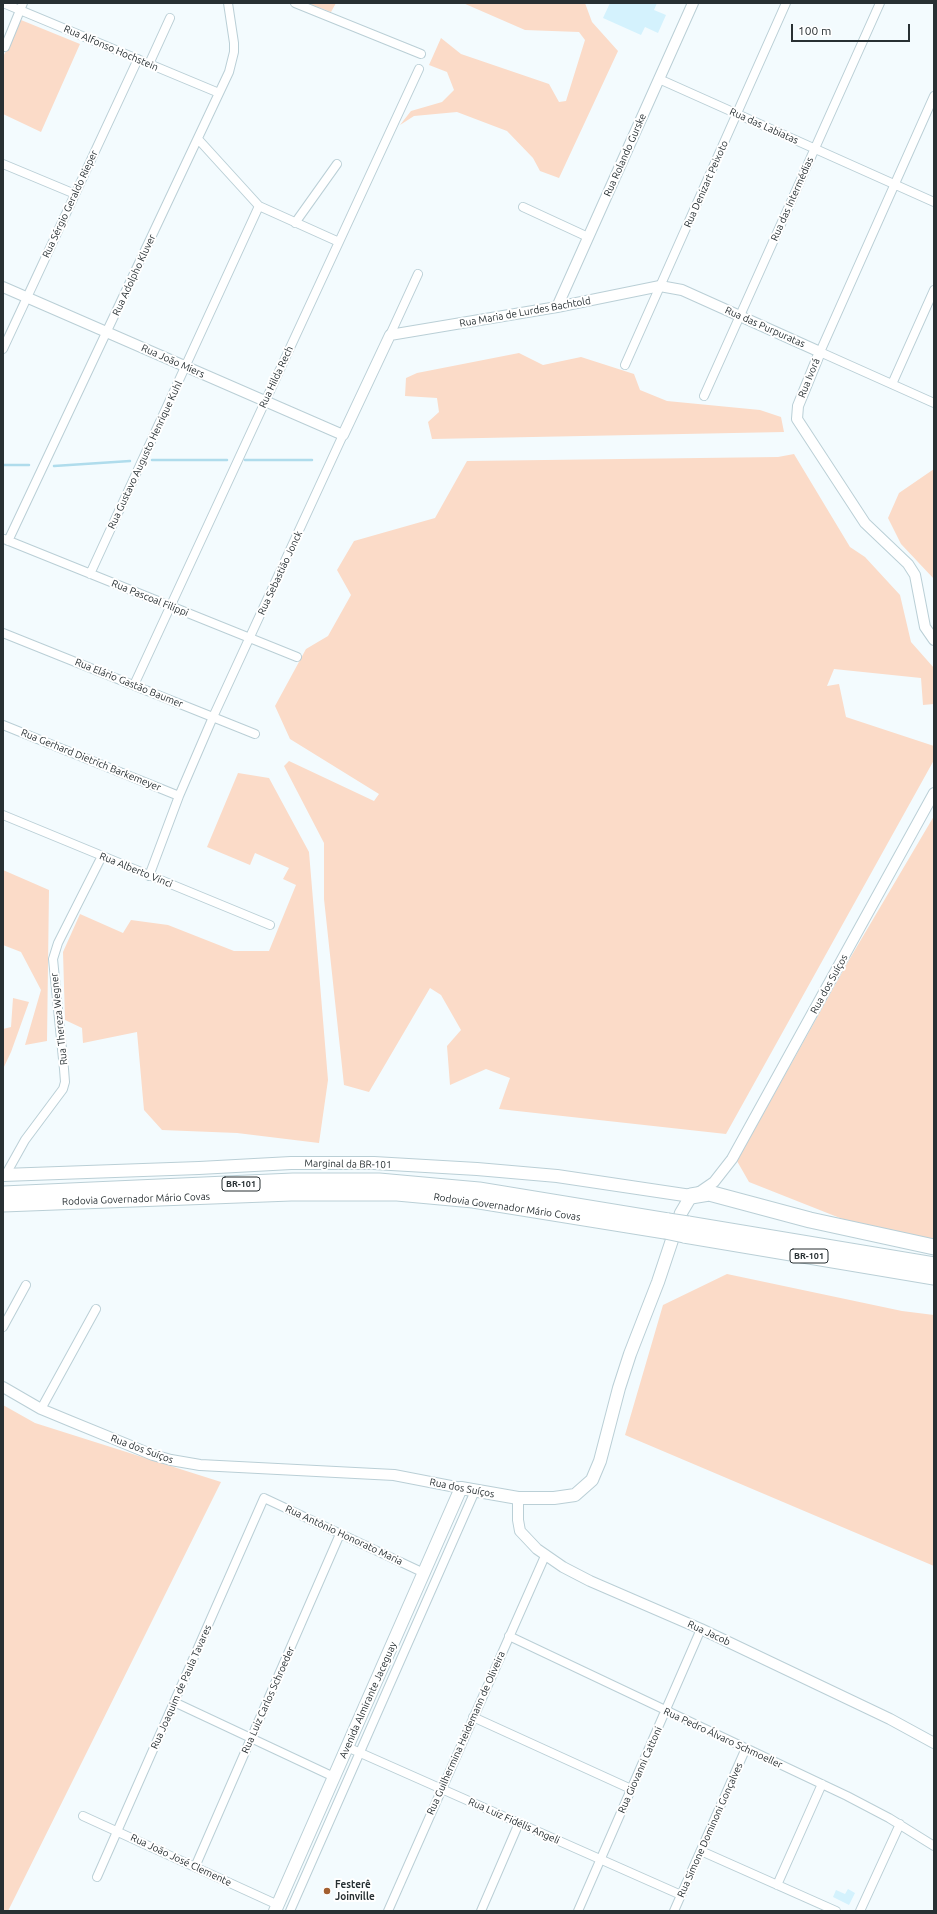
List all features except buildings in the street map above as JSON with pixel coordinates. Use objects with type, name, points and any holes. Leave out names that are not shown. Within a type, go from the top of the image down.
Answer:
[{"type":"highway","name":"Rodovia Governador Mário Covas","points":[[3,1194],[293,1181],[379,1182],[479,1190],[667,1226]]},
{"type":"highway","name":"Rodovia Governador Mário Covas","points":[[3,1204],[291,1193],[389,1193],[473,1200],[667,1226],[934,1265]]},
{"type":"highway","points":[[691,1196],[709,1193],[810,1220],[934,1247]]},
{"type":"highway","name":"Rodovia Governador Mário Covas","points":[[686,1229],[934,1277]]},
{"type":"main road","name":"Marginal da BR-101","points":[[4,1175],[297,1163],[374,1163],[477,1169],[557,1176],[691,1196]]},
{"type":"main road","name":"Rua dos Suíços","points":[[461,1488],[518,1498],[554,1498],[567,1497],[581,1491],[592,1480],[600,1462],[619,1388],[630,1354],[658,1282],[680,1213],[691,1196]]},
{"type":"main road","name":"Avenida Almirante Jaceguay","points":[[277,1908],[461,1488]]},
{"type":"street","name":"Rua Alfonso Hochstein","points":[[3,3],[22,7],[149,64],[219,93]]},
{"type":"street","name":"Rua Adolpho Kluver","points":[[6,540],[107,332],[229,72],[234,52],[234,43],[228,3]]},
{"type":"street","points":[[295,3],[420,54]]},
{"type":"street","name":"Rua Rolando Gurske","points":[[557,307],[693,3]]},
{"type":"street","name":"Rua Denizart Peixoto","points":[[625,365],[786,3]]},
{"type":"street","name":"Rua das Intermédias","points":[[704,396],[880,3]]},
{"type":"street","points":[[5,47],[22,7]]},
{"type":"street","points":[[149,64],[170,18]]},
{"type":"street","name":"Rua Sérgio Geraldo Rieper","points":[[3,349],[138,59]]},
{"type":"street","name":"Rua Hilda Rech","points":[[134,685],[419,69]]},
{"type":"street","name":"Rua das Labiatas","points":[[659,79],[934,202]]},
{"type":"street","name":"Rua Ivorá","points":[[934,96],[820,352],[798,406],[797,419],[866,523],[908,564],[915,575],[925,627],[934,640]]},
{"type":"street","points":[[198,139],[259,206],[339,242]]},
{"type":"street","points":[[3,164],[75,194]]},
{"type":"street","points":[[296,222],[337,164]]},
{"type":"street","name":"Rua Gustavo Augusto Henrique Kuhl","points":[[90,574],[259,206]]},
{"type":"street","points":[[523,207],[588,237]]},
{"type":"street","name":"Rua Sebastião Jonck","points":[[149,876],[179,796],[213,717],[418,274]]},
{"type":"street","name":"Rua João Miers","points":[[3,286],[343,435]]},
{"type":"street","name":"Rua Maria de Lurdes Bachtold","points":[[390,335],[557,307],[660,286]]},
{"type":"street","name":"Rua das Purpuratas","points":[[660,286],[682,290],[934,403]]},
{"type":"street","points":[[892,384],[934,290]]},
{"type":"street","name":"Rua Pascoal Filippi","points":[[6,540],[297,657]]},
{"type":"street","name":"Rua Elário Gastão Baumer","points":[[3,632],[255,734]]},
{"type":"street","name":"Rua Gerhard Dietrich Barkemeyer","points":[[3,725],[179,796]]},
{"type":"street","name":"Rua dos Suíços","points":[[691,1196],[708,1187],[722,1174],[749,1129],[934,793]]},
{"type":"street","name":"Rua Alberto Vinci","points":[[3,815],[270,926]]},
{"type":"street","name":"Rua Thereza Wegner","points":[[4,1175],[25,1140],[63,1089],[65,1082],[53,959],[58,943],[102,856]]},
{"type":"street","points":[[722,1174],[726,1197]]},
{"type":"street","points":[[3,1327],[26,1285]]},
{"type":"street","points":[[42,1409],[96,1309]]},
{"type":"street","name":"Rua dos Suíços","points":[[3,1387],[42,1409],[153,1455],[186,1463],[394,1475],[461,1488]]},
{"type":"street","name":"Avenida Almirante Jaceguay","points":[[291,1911],[475,1491]]},
{"type":"street","name":"Rua Antônio Honorato Maria","points":[[264,1498],[424,1572]]},
{"type":"street","name":"Rua Joaquim de Paula Tavares","points":[[97,1877],[264,1498]]},
{"type":"street","name":"Rua Jacob","points":[[518,1498],[518,1520],[520,1531],[527,1540],[545,1556],[590,1581],[701,1629],[890,1719],[934,1743]]},
{"type":"street","name":"Rua Luiz Carlos Schroeder","points":[[195,1867],[340,1534]]},
{"type":"street","name":"Rua Guilhermina Heidemann de Oliveira","points":[[388,1911],[545,1556]]},
{"type":"street","name":"Rua Giovanni Cattoni","points":[[578,1911],[701,1629]]},
{"type":"street","name":"Rua Pedro Álvaro Schmoeller","points":[[509,1636],[822,1784],[900,1824],[934,1846]]},
{"type":"street","points":[[174,1702],[334,1777]]},
{"type":"street","points":[[473,1717],[631,1789]]},
{"type":"street","name":"Rua Luiz Fidélis Angeli","points":[[347,1747],[681,1895]]},
{"type":"street","name":"Rua Simone Dominoni Gonçalves","points":[[674,1911],[746,1748]]},
{"type":"street","points":[[777,1885],[822,1784]]},
{"type":"street","name":"Rua João José Clemente","points":[[83,1816],[195,1867],[277,1908]]},
{"type":"street","points":[[481,1911],[519,1823]]},
{"type":"street","points":[[860,1911],[900,1824]]},
{"type":"street","points":[[701,1851],[836,1911]]},
{"type":"shaded area","points":[[307,3],[336,3],[331,12]]},
{"type":"shaded area","points":[[463,3],[585,3],[592,22],[618,51],[559,178],[540,171],[533,158],[507,131],[457,112],[414,116],[400,125],[411,111],[442,102],[454,90],[447,72],[429,65],[441,38],[461,54],[549,84],[559,102],[566,101],[585,40],[579,32],[525,30]]},
{"type":"shaded area","points":[[610,3],[657,3],[654,10],[666,15],[658,33],[645,27],[641,35],[603,18]]},
{"type":"shaded area","points":[[21,20],[80,44],[41,132],[3,114],[3,57]]},
{"type":"shaded area","points":[[519,353],[543,365],[581,357],[634,374],[640,390],[667,401],[760,410],[781,417],[784,432],[432,439],[428,422],[439,412],[437,398],[405,396],[406,378],[417,373]]},
{"type":"shaded area","points":[[794,454],[850,547],[865,557],[900,595],[911,642],[934,668],[934,704],[923,705],[921,678],[834,669],[827,686],[839,684],[846,717],[934,746],[934,760],[726,1134],[499,1109],[510,1078],[486,1069],[450,1085],[447,1046],[461,1030],[441,995],[430,988],[369,1092],[344,1085],[324,899],[324,843],[284,766],[289,761],[374,801],[379,794],[290,739],[275,706],[306,649],[328,636],[351,595],[337,570],[354,541],[435,518],[467,461],[778,457]]},
{"type":"shaded area","points":[[934,469],[934,579],[901,544],[888,518],[899,493]]},
{"type":"shaded area","points":[[238,773],[269,778],[309,852],[328,1080],[319,1143],[237,1133],[162,1130],[144,1110],[137,1032],[83,1043],[82,1028],[65,1020],[63,952],[80,914],[123,933],[131,920],[168,925],[234,951],[269,951],[296,885],[283,879],[289,868],[255,853],[250,865],[207,847]]},
{"type":"shaded area","points":[[934,816],[934,1239],[845,1220],[749,1182],[737,1161],[849,960]]},
{"type":"shaded area","points":[[3,870],[49,890],[47,1041],[25,1045],[41,990],[21,952],[3,945]]},
{"type":"shaded area","points":[[13,998],[29,1002],[11,1052],[3,1069],[3,1029],[11,1027]]},
{"type":"shaded area","points":[[727,1274],[902,1311],[934,1315],[934,1566],[625,1435],[663,1305]]},
{"type":"shaded area","points":[[3,1405],[35,1423],[221,1482],[8,1911],[3,1911]]},
{"type":"shaded area","points":[[848,1889],[855,1893],[849,1905],[833,1897],[836,1890],[845,1894]]},
{"type":"waterway","points":[[152,460],[227,460]]},
{"type":"waterway","points":[[245,460],[312,460]]},
{"type":"waterway","points":[[54,466],[130,461]]},
{"type":"waterway","points":[[3,465],[29,465]]},
{"type":"place","name":"Festerê Joinville","points":[[327,1891]]}]
